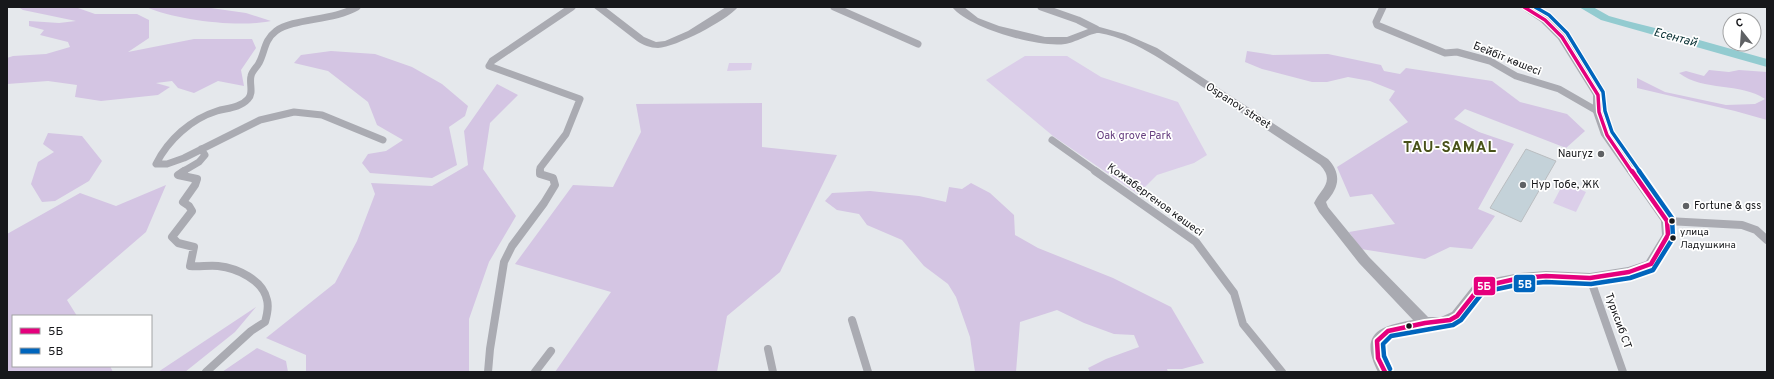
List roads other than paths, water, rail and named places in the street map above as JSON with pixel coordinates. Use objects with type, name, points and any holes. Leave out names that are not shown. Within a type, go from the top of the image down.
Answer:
[{"type":"street","points":[[357,7],[329,18],[287,26],[275,32],[270,36],[258,65],[251,74],[250,94],[248,98],[235,108],[212,113],[188,126],[159,157],[156,164],[167,164],[184,158],[260,120],[294,112],[322,115],[383,140]]},
{"type":"street","points":[[488,372],[488,357],[506,255],[527,223],[550,196],[555,185],[553,178],[540,174],[540,168],[566,134],[580,99],[489,66],[492,61],[572,7]]},
{"type":"street","points":[[598,7],[608,12],[642,40],[653,45],[670,42],[693,33],[733,7]]},
{"type":"street","points":[[834,7],[918,44]]},
{"type":"street","points":[[957,7],[976,21],[1003,31],[1046,40],[1063,41],[1075,38],[1096,29]]},
{"type":"street","points":[[1041,7],[1078,20],[1096,29]]},
{"type":"street","name":"Бейбіт көшесі","points":[[1383,7],[1376,22],[1382,27],[1445,53],[1457,52],[1490,61],[1516,76],[1559,89],[1599,112]]},
{"type":"street","points":[[1385,372],[1378,358],[1377,341],[1388,331],[1425,323],[1450,320],[1457,316],[1480,287],[1499,282],[1520,278],[1546,276],[1590,278],[1628,272],[1651,264],[1668,235],[1667,221],[1607,135],[1599,112],[1598,95],[1575,56],[1562,37],[1545,20],[1524,7]]},
{"type":"street","name":"Ospanov street","points":[[1096,29],[1121,36],[1153,50],[1328,166],[1331,170],[1332,184],[1328,193],[1320,200],[1323,209],[1364,260],[1425,323]]},
{"type":"street","name":"Қожабергенов көшесі","points":[[1052,140],[1196,242],[1234,293],[1244,324],[1282,372]]},
{"type":"street","points":[[201,149],[205,155],[201,161],[183,170],[178,175],[183,178],[197,179],[196,184],[185,196],[183,202],[189,206],[192,211],[187,219],[176,229],[172,237],[178,243],[194,247],[190,266],[217,266],[236,270],[256,283],[266,298],[268,312],[265,322],[246,335],[206,372]]},
{"type":"street","points":[[1667,221],[1742,225],[1756,230],[1767,240]]},
{"type":"street","name":"Турксиб СТ","points":[[1590,278],[1623,372]]},
{"type":"street","points":[[852,320],[868,372]]},
{"type":"street","points":[[768,349],[773,372]]},
{"type":"street","points":[[534,372],[551,352]]},
{"type":"waterway","name":"Есентай","points":[[1585,7],[1605,18],[1624,24],[1663,33],[1767,63]]},
{"type":"place","name":"Nauryz","points":[[1601,154]]},
{"type":"place","name":"Нур Тобе, ЖК","points":[[1523,185]]},
{"type":"place","name":"Fortune & gss","points":[[1686,206]]},
{"type":"place","name":"улица Ладушкина","points":[[1673,238]]},
{"type":"district","name":"TAU-SAMAL","points":[[1450,148]]},
{"type":"park label","name":"Oak grove Park","points":[[1134,136]]}]
